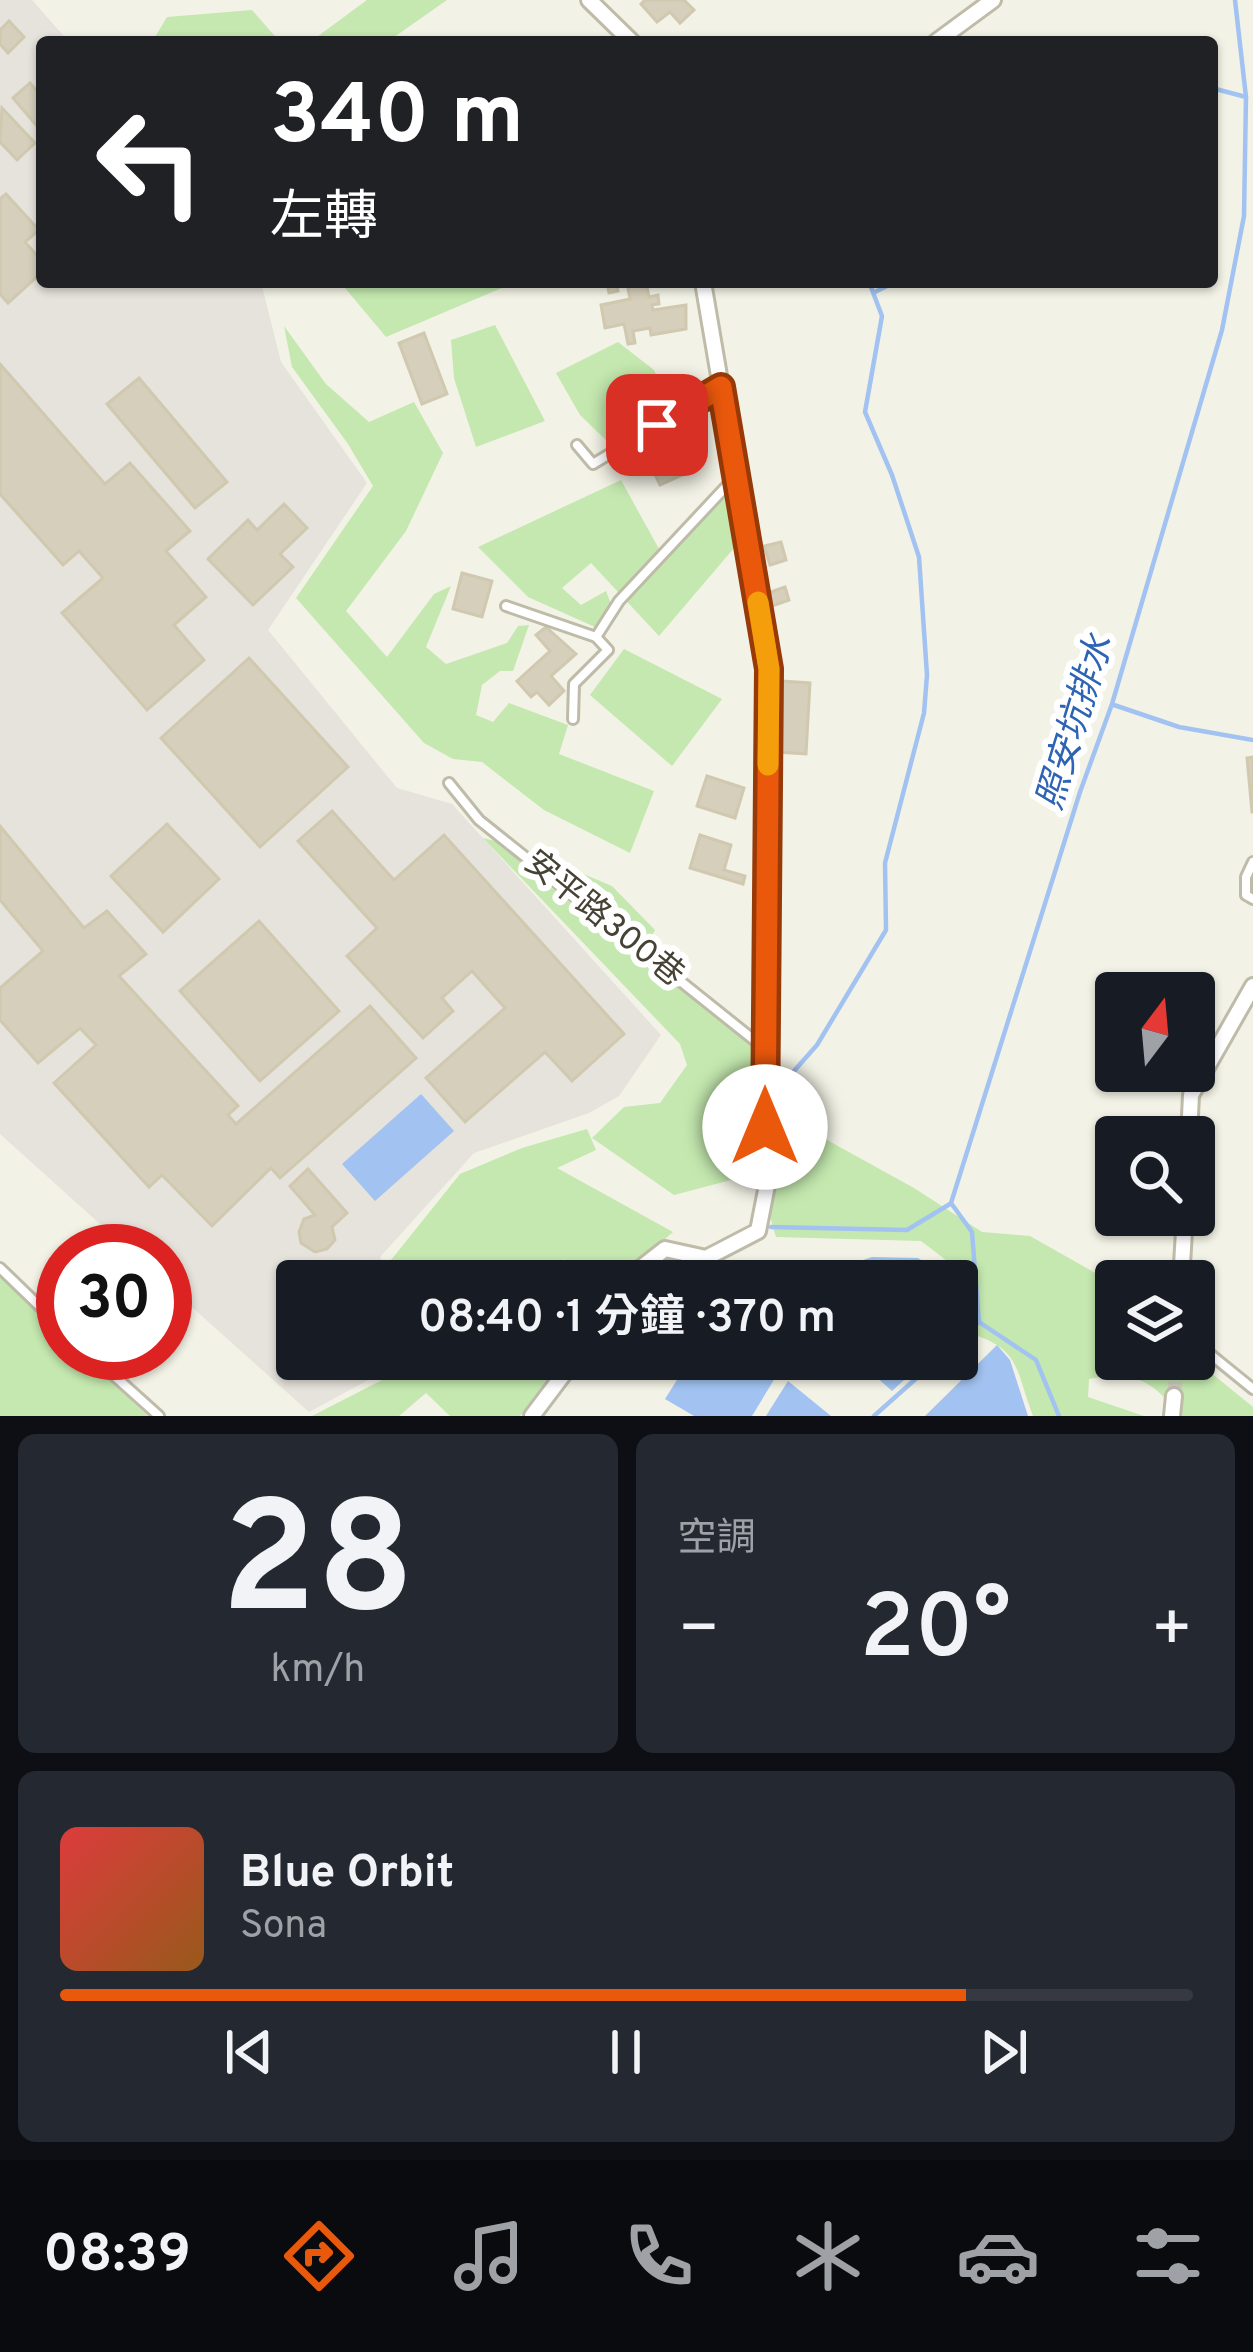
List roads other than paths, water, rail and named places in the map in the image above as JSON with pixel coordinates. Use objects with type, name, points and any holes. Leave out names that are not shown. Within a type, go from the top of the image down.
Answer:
[{"type":"street","points":[[589,0],[626,36]]},
{"type":"street","points":[[944,36],[993,0]]},
{"type":"street","points":[[704,288],[769,669],[765,1127]]},
{"type":"street","points":[[1190,1116],[1191,1095],[1253,986]]},
{"type":"street","points":[[650,1260],[664,1249],[706,1258],[758,1231],[769,1175]]},
{"type":"street","points":[[532,1416],[559,1380]]},
{"type":"street","points":[[1172,1416],[1174,1396]]},
{"type":"lane","points":[[577,445],[592,464],[721,387]]},
{"type":"lane","points":[[596,637],[619,601],[736,476]]},
{"type":"lane","points":[[506,607],[596,637],[608,650],[574,683],[573,719]]},
{"type":"lane","name":"安平路300巷","points":[[449,783],[478,820],[765,1049]]},
{"type":"lane","points":[[1253,862],[1246,877],[1246,896],[1253,899]]},
{"type":"lane","points":[[0,1268],[36,1303]]},
{"type":"lane","points":[[1215,1358],[1253,1389]]},
{"type":"lane","points":[[119,1380],[159,1416]]},
{"type":"water","points":[[421,1094],[454,1131],[375,1201],[342,1164]]},
{"type":"water","points":[[872,1257],[921,1260],[863,1260]]},
{"type":"water","points":[[997,1345],[1010,1360],[1028,1416],[925,1416],[962,1380],[978,1380],[978,1364]]},
{"type":"water","points":[[677,1380],[774,1380],[752,1416],[694,1416],[665,1399]]},
{"type":"water","points":[[880,1380],[904,1380],[892,1391]]},
{"type":"water","points":[[788,1381],[831,1416],[766,1416]]},
{"type":"waterway","name":"照安坑排水","points":[[1059,1416],[1036,1360],[979,1322],[972,1232],[951,1203],[1112,704],[1222,330],[1244,216],[1246,97],[1235,0]]},
{"type":"waterway","points":[[1218,90],[1246,97]]},
{"type":"waterway","points":[[771,1097],[817,1045],[886,930],[885,863],[924,713],[927,675],[919,557],[865,412],[882,316],[871,288]]},
{"type":"waterway","points":[[875,292],[883,288]]},
{"type":"waterway","points":[[1114,705],[1179,727],[1253,740]]},
{"type":"waterway","points":[[771,1227],[907,1230],[950,1204]]},
{"type":"waterway","points":[[874,1416],[914,1380]]},
{"type":"tunnel","points":[[765,1127],[769,1175]]},
{"type":"tunnel","points":[[1174,1396],[1176,1380]]}]
